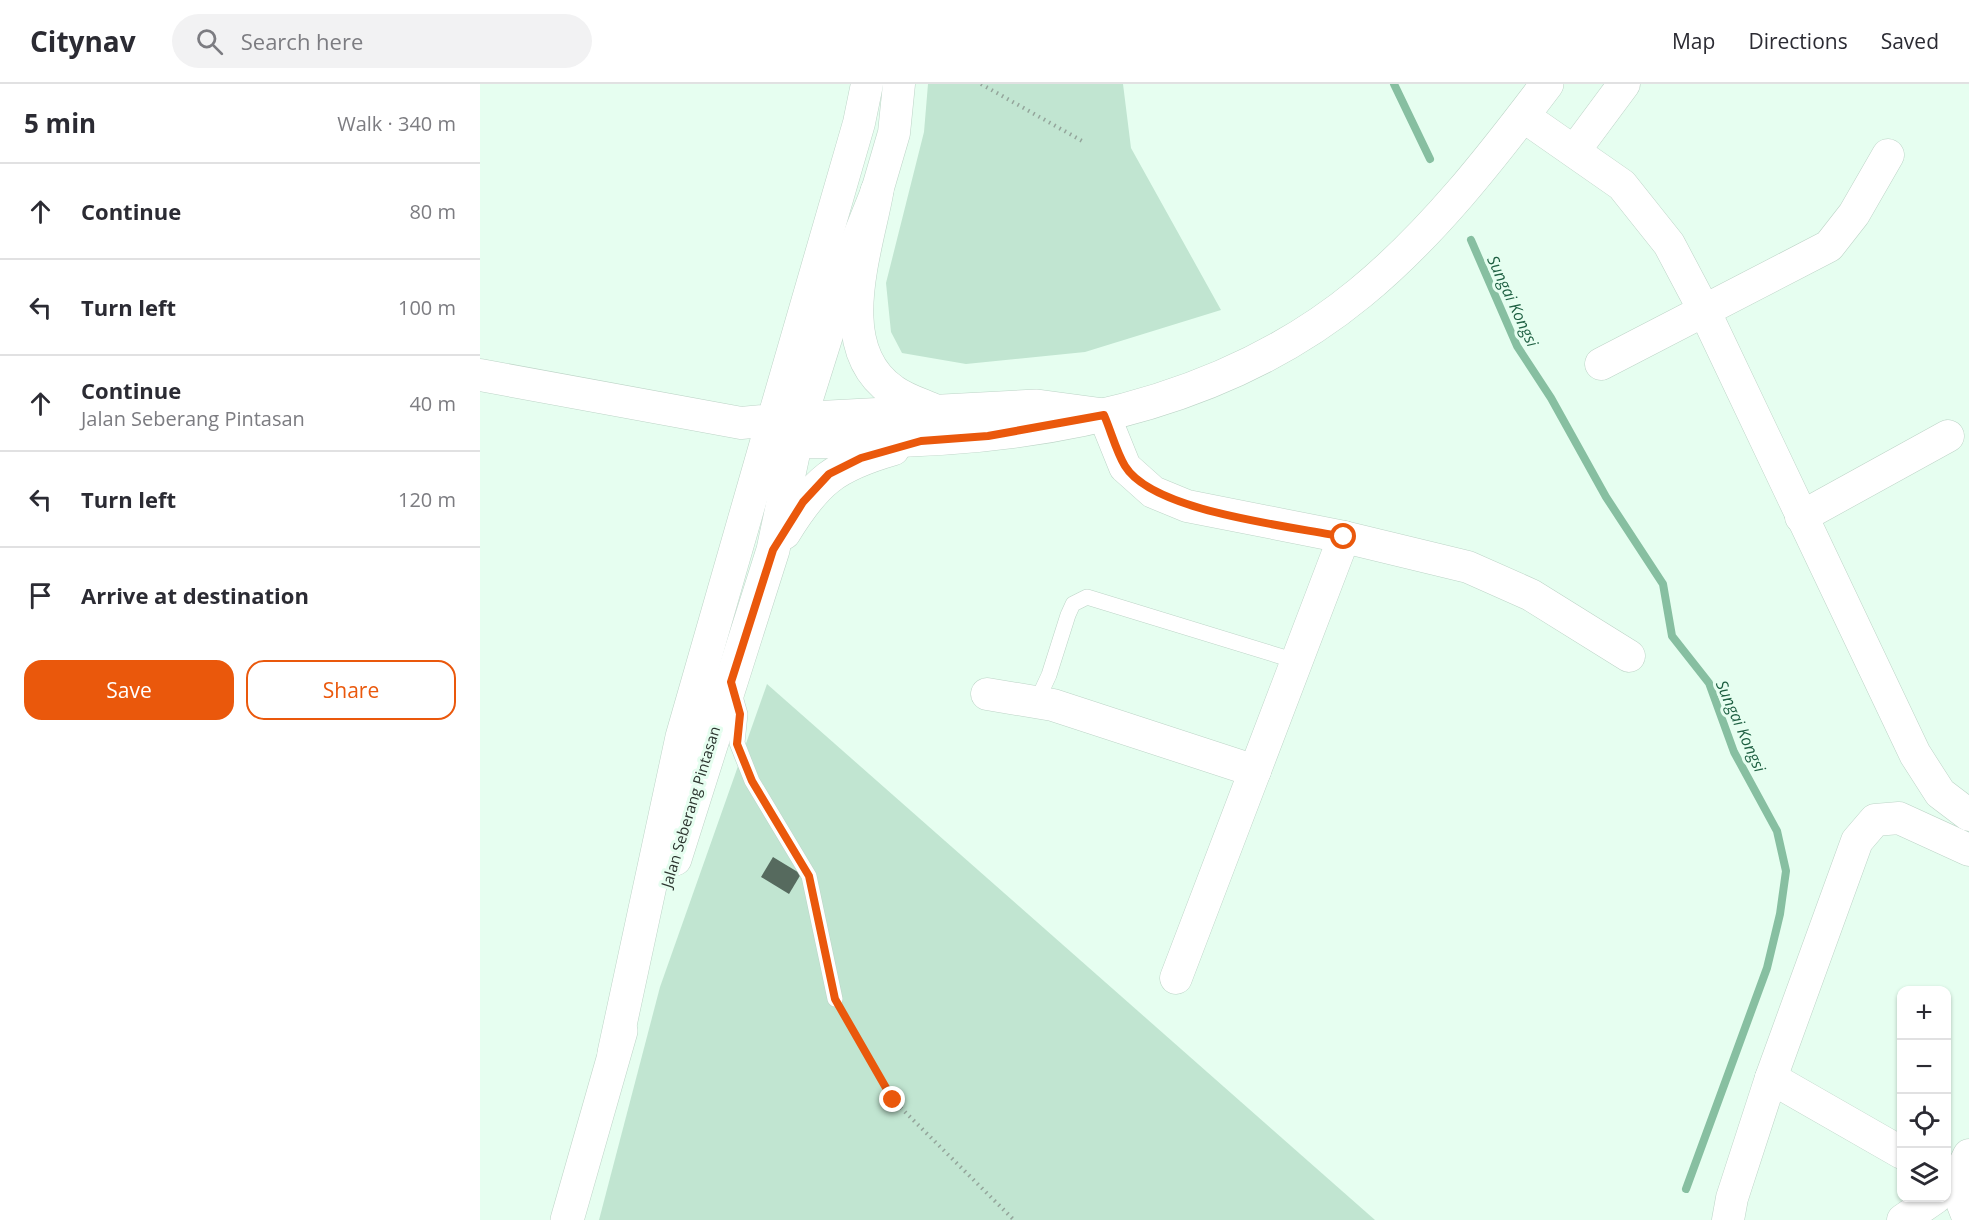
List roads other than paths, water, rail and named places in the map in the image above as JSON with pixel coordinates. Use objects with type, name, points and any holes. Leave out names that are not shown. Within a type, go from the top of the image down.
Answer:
[{"type":"main road","points":[[775,429],[921,441],[988,436],[1104,415],[1170,397],[1228,376],[1290,343],[1360,293],[1432,226],[1547,84]]},
{"type":"main road","points":[[877,191],[855,308],[862,352],[873,372],[893,391],[932,410]]},
{"type":"main road","points":[[775,429],[932,410],[1037,406],[1104,415]]},
{"type":"main road","name":"Jalan Seberang Pintasan","points":[[567,1220],[614,1053],[773,550],[775,429]]},
{"type":"main road","name":"Jalan Seberang Pintasan","points":[[614,1053],[682,736],[775,429]]},
{"type":"main road","points":[[773,550],[803,502],[829,474],[861,458],[921,441]]},
{"type":"street","points":[[775,429],[859,123],[867,84]]},
{"type":"street","points":[[775,429],[877,191],[894,133],[899,84]]},
{"type":"street","points":[[1575,150],[1624,84]]},
{"type":"street","points":[[1523,116],[1575,150],[1622,185],[1668,244],[1705,312],[1915,753],[1940,793],[1969,814]]},
{"type":"street","points":[[1601,364],[1829,246],[1854,214],[1888,155]]},
{"type":"street","points":[[480,375],[775,429]]},
{"type":"street","points":[[1104,415],[1125,467],[1153,492],[1187,506],[1344,537],[1468,567],[1531,595],[1629,656]]},
{"type":"street","points":[[1801,517],[1948,436]]},
{"type":"street","points":[[1176,978],[1344,537]]},
{"type":"street","points":[[987,694],[1037,701],[1255,771]]},
{"type":"street","points":[[1728,1220],[1732,1198],[1771,1078],[1857,841],[1875,820],[1899,818],[1969,850]]},
{"type":"street","points":[[1771,1078],[1897,1150]]},
{"type":"street","points":[[1951,1181],[1969,1155]]},
{"type":"street","points":[[1951,1195],[1969,1220]]},
{"type":"street","points":[[1903,1220],[1927,1202]]},
{"type":"lane","points":[[1037,701],[1049,675],[1070,610],[1073,604],[1087,597],[1296,661]]},
{"type":"lane","points":[[731,682],[740,714],[737,744],[752,781],[809,876],[835,999]]},
{"type":"waterway","name":"Sungai Kongsi","points":[[1394,84],[1430,159]]},
{"type":"waterway","name":"Sungai Kongsi","points":[[1471,240],[1517,346],[1551,398],[1606,497],[1663,584],[1672,636],[1709,683],[1734,752],[1777,831],[1786,871],[1780,914],[1767,968],[1686,1189]]}]
